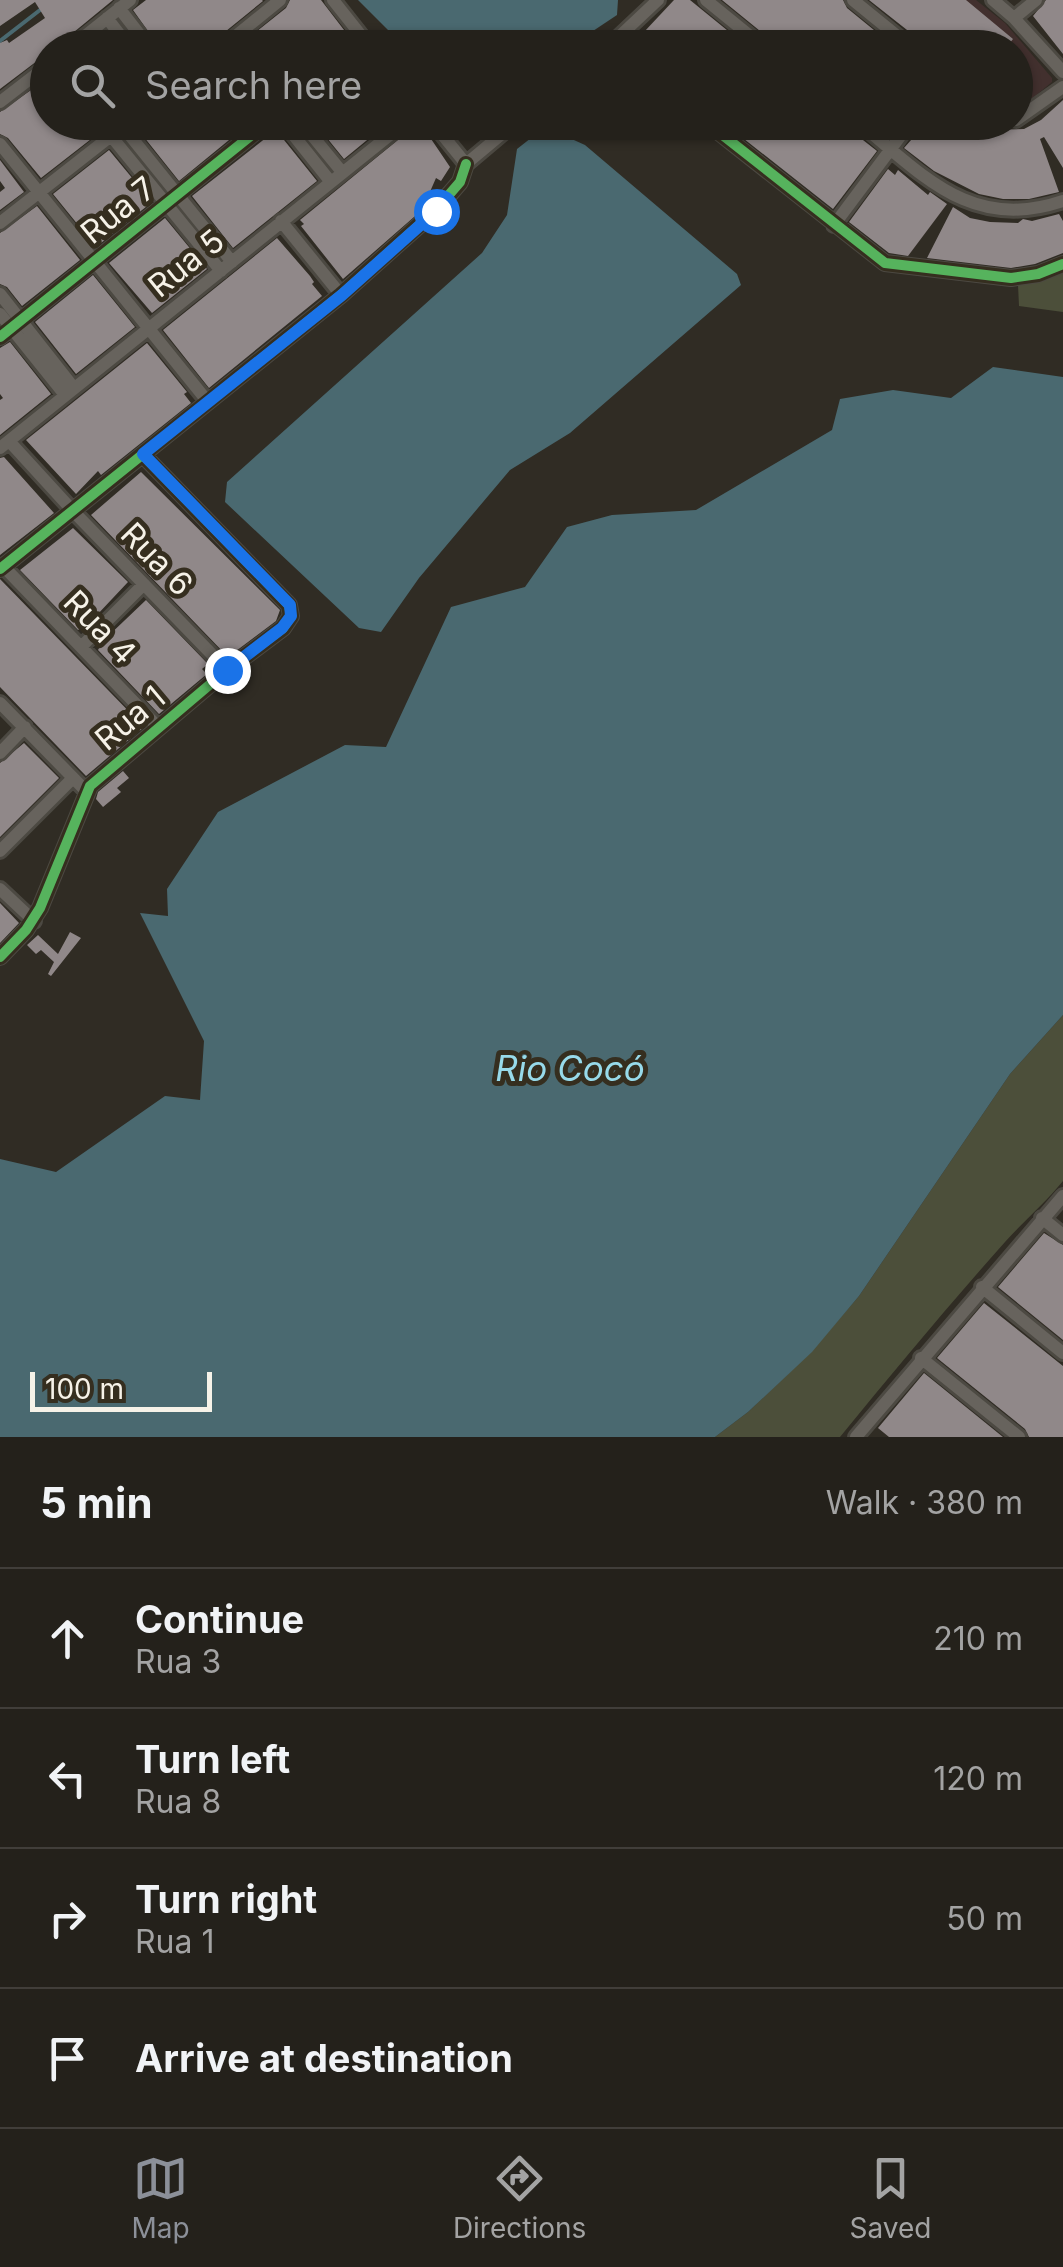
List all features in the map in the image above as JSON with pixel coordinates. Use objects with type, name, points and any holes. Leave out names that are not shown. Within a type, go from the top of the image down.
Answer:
[{"type":"street","points":[[246,30],[280,0]]},
{"type":"street","points":[[333,0],[355,30]]},
{"type":"street","points":[[627,30],[658,0]]},
{"type":"street","points":[[706,0],[742,30]]},
{"type":"street","points":[[853,0],[890,30]]},
{"type":"street","points":[[993,0],[1025,30]]},
{"type":"street","points":[[1014,18],[1036,0]]},
{"type":"street","points":[[92,30],[124,4],[139,30]]},
{"type":"street","points":[[107,18],[116,30]]},
{"type":"street","points":[[1033,39],[1063,72]]},
{"type":"street","points":[[0,102],[30,79]]},
{"type":"street","points":[[1033,108],[1063,87]]},
{"type":"street","points":[[0,224],[106,140]]},
{"type":"street","points":[[115,140],[171,199],[226,266]]},
{"type":"street","points":[[134,140],[171,199]]},
{"type":"street","name":"Rua 7","points":[[11,328],[245,140]]},
{"type":"street","points":[[300,140],[336,177]]},
{"type":"street","points":[[312,140],[336,177]]},
{"type":"street","name":"Rua 5","points":[[5,444],[383,140]]},
{"type":"street","points":[[447,140],[466,164]]},
{"type":"street","points":[[1,568],[342,295],[436,211],[460,182],[466,164],[495,140]]},
{"type":"street","points":[[728,140],[877,259],[894,266],[1011,278],[1038,274],[1063,264]]},
{"type":"street","points":[[880,140],[931,180],[979,207],[1018,212],[1063,200]]},
{"type":"street","points":[[834,225],[898,140]]},
{"type":"street","points":[[0,144],[208,402]]},
{"type":"street","points":[[281,221],[342,295]]},
{"type":"street","points":[[0,294],[11,328]]},
{"type":"street","points":[[0,314],[70,383],[69,391]]},
{"type":"street","name":"Rua 6","points":[[5,444],[227,670]]},
{"type":"street","name":"Rua 1","points":[[86,791],[158,727],[282,628],[291,616],[290,605],[143,454]]},
{"type":"street","name":"Rua 4","points":[[1,568],[158,727]]},
{"type":"street","points":[[81,648],[144,584]]},
{"type":"street","points":[[0,702],[86,791],[34,921],[0,957]]},
{"type":"street","points":[[0,753],[25,727]]},
{"type":"street","points":[[0,851],[74,778]]},
{"type":"street","points":[[0,889],[34,921]]},
{"type":"street","points":[[862,1435],[921,1358],[1063,1196]]},
{"type":"street","points":[[1042,1218],[1063,1235]]},
{"type":"street","points":[[982,1288],[1063,1354]]},
{"type":"street","points":[[921,1358],[1020,1437]]},
{"type":"shaded area","points":[[938,0],[976,0],[1011,30],[914,30]]},
{"type":"shaded area","points":[[1033,56],[1052,78],[1033,98]]},
{"type":"green space","points":[[1063,269],[1063,312],[1019,306],[1018,285],[1043,280]]},
{"type":"green space","points":[[1063,1015],[1063,1181],[984,1266],[840,1437],[715,1437],[748,1412],[811,1352],[859,1296],[1010,1074]]},
{"type":"water","points":[[358,0],[618,0],[617,15],[594,30],[388,30]]},
{"type":"water","points":[[528,140],[574,140],[585,145],[737,274],[741,285],[570,433],[510,470],[419,578],[381,632],[359,628],[225,502],[227,482],[482,253],[507,215],[517,149]]},
{"type":"water","name":"Rio Cocó","points":[[993,367],[1063,377],[1063,1015],[1010,1074],[859,1296],[812,1352],[715,1437],[0,1437],[0,1159],[56,1172],[165,1096],[200,1100],[204,1041],[140,913],[168,916],[167,889],[218,812],[345,745],[386,747],[451,607],[525,587],[567,527],[612,515],[696,510],[832,430],[840,399],[893,390],[951,398]]},
{"type":"building","points":[[0,0],[113,0],[76,30],[30,30],[30,66],[0,89],[0,43],[9,43],[45,18],[35,2],[0,26]]},
{"type":"building","points":[[146,0],[263,1],[227,30],[147,30],[133,10]]},
{"type":"building","points":[[290,0],[321,0],[344,30],[258,30],[286,8]]},
{"type":"building","points":[[674,0],[690,0],[727,30],[646,30]]},
{"type":"building","points":[[722,0],[843,0],[874,30],[759,30]]},
{"type":"building","points":[[869,0],[966,0],[1002,30],[907,30]]},
{"type":"building","points":[[1046,0],[1063,0],[1063,54],[1033,16]]},
{"type":"building","points":[[30,91],[30,140],[90,140],[41,178],[8,138],[0,134],[0,112]]},
{"type":"building","points":[[1063,100],[1063,168],[1044,137],[1040,139],[1059,192],[1029,199],[979,194],[934,171],[904,148],[911,140],[1033,140],[1033,124]]},
{"type":"building","points":[[146,140],[229,140],[179,181]]},
{"type":"building","points":[[263,140],[284,140],[317,181],[233,248],[192,196]]},
{"type":"building","points":[[329,140],[367,140],[344,159]]},
{"type":"building","points":[[398,140],[432,140],[450,167],[441,181],[436,178],[422,210],[343,279],[300,220]]},
{"type":"building","points":[[745,140],[863,140],[877,151],[833,209]]},
{"type":"building","points":[[109,150],[152,202],[96,247],[53,194]]},
{"type":"building","points":[[0,160],[24,192],[0,210],[0,192],[5,188],[0,181]]},
{"type":"building","points":[[888,169],[895,175],[898,170],[928,195],[930,192],[947,204],[908,256],[889,253],[849,222]]},
{"type":"building","points":[[37,206],[80,260],[22,306],[0,284],[0,233]]},
{"type":"building","points":[[953,207],[970,218],[990,222],[1018,223],[1059,214],[1063,221],[1063,253],[1011,268],[927,258]]},
{"type":"building","points":[[165,218],[207,269],[152,313],[109,263]]},
{"type":"building","points":[[277,238],[322,296],[209,388],[163,330]]},
{"type":"building","points":[[93,275],[135,327],[76,374],[35,322]]},
{"type":"building","points":[[10,342],[51,394],[0,435],[0,348]]},
{"type":"building","points":[[147,343],[187,392],[184,394],[191,403],[101,475],[98,471],[76,494],[26,440]]},
{"type":"building","points":[[4,457],[54,513],[0,555],[0,458]]},
{"type":"building","points":[[141,472],[280,610],[276,621],[228,657],[91,515]]},
{"type":"building","points":[[73,528],[128,582],[78,630],[20,570]]},
{"type":"building","points":[[0,579],[144,727],[86,776],[0,687]]},
{"type":"building","points":[[146,600],[208,664],[202,669],[207,674],[159,714],[98,650]]},
{"type":"building","points":[[24,743],[59,778],[0,837],[0,763]]},
{"type":"building","points":[[123,771],[129,778],[117,788],[121,792],[103,807],[96,799],[98,792]]},
{"type":"building","points":[[0,903],[19,923],[0,943]]},
{"type":"building","points":[[70,932],[81,938],[51,976],[48,974],[54,962],[41,950],[36,954],[27,945],[38,935],[58,954]]},
{"type":"building","points":[[1044,1233],[1063,1245],[1063,1340],[998,1287]]},
{"type":"building","points":[[984,1303],[1063,1366],[1063,1437],[1029,1437],[1025,1429],[937,1358]]},
{"type":"building","points":[[924,1373],[1003,1437],[889,1437],[878,1428]]},
{"type":"waterway","points":[[0,41],[40,10]]},
{"type":"cycle path","points":[[0,337],[246,140]]},
{"type":"cycle path","points":[[729,140],[885,263],[1011,278],[1038,274],[1063,264]]},
{"type":"cycle path","points":[[0,569],[341,295],[435,211],[460,182],[466,164]]},
{"type":"cycle path","points":[[0,957],[26,930],[40,908],[90,786],[283,628],[291,616],[289,605],[143,455]]},
{"type":"route","points":[[227,670],[288,622],[290,605],[143,454],[342,295],[436,211]]}]
